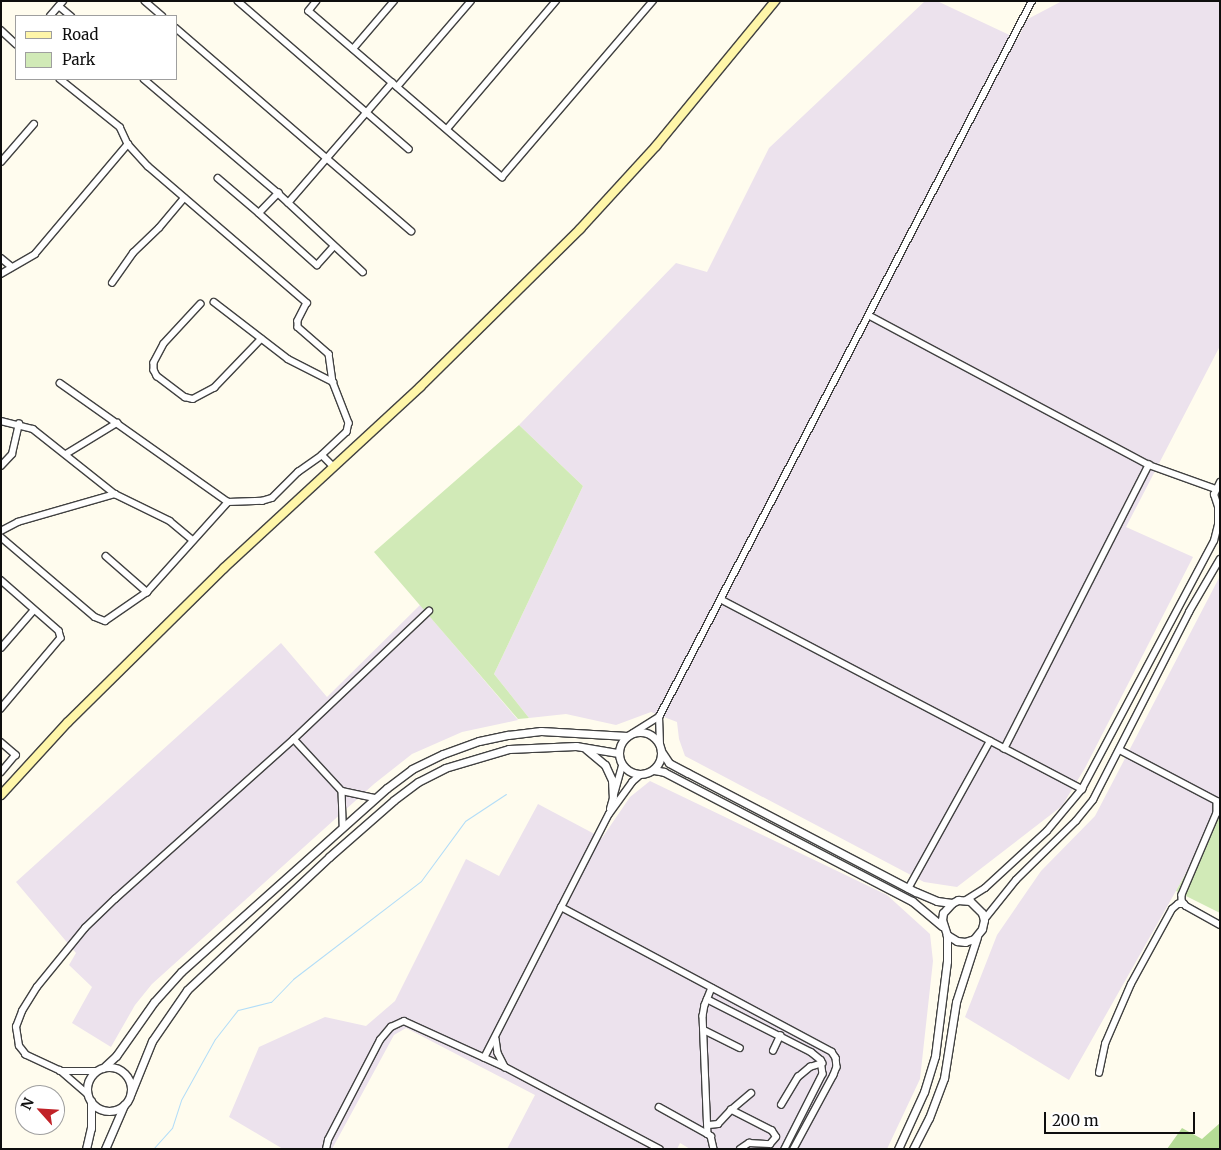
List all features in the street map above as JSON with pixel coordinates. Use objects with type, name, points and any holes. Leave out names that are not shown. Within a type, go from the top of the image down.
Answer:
[{"type":"main road","points":[[1,795],[68,722],[224,568],[420,387],[580,229],[656,146],[775,1]]},
{"type":"street","points":[[145,1],[161,15]]},
{"type":"street","points":[[238,1],[409,149]]},
{"type":"street","points":[[317,1],[309,11],[502,177],[653,1]]},
{"type":"street","points":[[353,49],[394,1]]},
{"type":"street","points":[[397,87],[471,1]]},
{"type":"street","points":[[447,129],[556,1]]},
{"type":"street","points":[[609,814],[622,766],[618,754],[622,741],[630,734],[659,717],[870,316],[1032,1]]},
{"type":"street","points":[[51,15],[61,4],[70,15]]},
{"type":"street","points":[[1,30],[15,43]]},
{"type":"street","points":[[178,30],[411,231]]},
{"type":"street","points":[[60,383],[228,502],[262,501],[272,498],[298,472],[322,455],[350,428],[332,382],[329,354],[298,327],[298,321],[307,303],[184,198],[128,144],[120,127],[61,80]]},
{"type":"street","points":[[145,80],[278,193],[363,272]]},
{"type":"street","points":[[288,203],[392,83]]},
{"type":"street","points":[[1,162],[34,124]]},
{"type":"street","points":[[1,274],[27,260],[40,248],[128,144]]},
{"type":"street","points":[[218,178],[317,265],[334,246]]},
{"type":"street","points":[[259,213],[278,193]]},
{"type":"street","points":[[112,283],[133,253],[159,228],[184,198]]},
{"type":"street","points":[[1,258],[12,267]]},
{"type":"street","points":[[214,302],[300,367],[332,382]]},
{"type":"street","points":[[201,304],[164,344],[154,363],[154,370],[157,376],[185,397],[193,399],[214,388],[261,339]]},
{"type":"street","points":[[870,316],[1149,465],[1216,488]]},
{"type":"street","points":[[1,421],[33,429],[115,494],[170,521],[193,540]]},
{"type":"street","points":[[66,454],[117,422]]},
{"type":"street","points":[[1,466],[12,454],[19,424]]},
{"type":"street","points":[[322,455],[333,466]]},
{"type":"street","points":[[1004,749],[1149,465]]},
{"type":"street","points":[[86,1149],[91,1128],[89,1082],[116,1056],[154,1002],[181,972],[374,798],[412,769],[443,754],[479,741],[541,731],[646,733],[656,740],[669,763],[908,888],[937,901],[952,903],[966,900],[985,888],[1047,832],[1082,789],[1214,541],[1219,509],[1214,495],[1220,482]]},
{"type":"street","points":[[1,531],[18,522],[115,494]]},
{"type":"street","points":[[1,537],[100,619],[109,619],[146,592],[228,502]]},
{"type":"street","points":[[106,556],[146,592]]},
{"type":"street","points":[[947,935],[957,941],[965,942],[976,936],[982,929],[984,920],[1016,880],[1076,821],[1093,800],[1189,612],[1220,559]]},
{"type":"street","points":[[1,709],[61,638],[59,631],[2,582]]},
{"type":"street","points":[[722,600],[1082,789]]},
{"type":"street","points":[[1,648],[34,610]]},
{"type":"street","points":[[124,1105],[117,1109],[102,1110],[60,1071],[26,1055],[16,1036],[16,1027],[22,1011],[55,962],[91,921],[294,739],[429,611]]},
{"type":"street","points":[[484,1058],[609,814],[632,782],[640,775],[654,770],[659,764],[661,748],[659,717]]},
{"type":"street","points":[[294,739],[342,791],[374,798]]},
{"type":"street","points":[[908,888],[990,741]]},
{"type":"street","points":[[1,742],[16,755],[1,773]]},
{"type":"street","points":[[106,1149],[152,1041],[174,1006],[187,990],[329,857],[394,800],[418,782],[444,768],[510,749],[540,746],[584,747],[618,754]]},
{"type":"street","points":[[584,747],[606,765],[612,780],[613,797]]},
{"type":"street","points":[[1120,750],[1218,804],[1217,813],[1183,889],[1184,904]]},
{"type":"street","points":[[622,766],[633,774],[640,775]]},
{"type":"street","points":[[654,770],[664,772],[912,901],[930,913],[942,926],[947,935],[947,961],[935,1056],[924,1092],[898,1149]]},
{"type":"street","points":[[342,791],[343,826]]},
{"type":"street","points":[[966,900],[977,905],[984,920]]},
{"type":"street","points":[[942,926],[943,913],[952,903]]},
{"type":"street","points":[[1099,1073],[1105,1044],[1131,984],[1172,909],[1178,904],[1184,904],[1220,926]]},
{"type":"street","points":[[561,907],[825,1047],[836,1058],[837,1067],[834,1075],[794,1149]]},
{"type":"street","points":[[913,1149],[929,1118],[944,1078],[956,1002],[976,936]]},
{"type":"street","points":[[708,1134],[703,1016],[712,988]]},
{"type":"street","points":[[707,999],[811,1052],[822,1063],[823,1074],[785,1149]]},
{"type":"street","points":[[326,1149],[328,1140],[380,1040],[391,1027],[404,1021],[410,1022],[505,1068],[660,1149]]},
{"type":"street","points":[[704,1030],[740,1048]]},
{"type":"street","points":[[496,1036],[498,1053],[505,1068]]},
{"type":"street","points":[[773,1051],[780,1036]]},
{"type":"street","points":[[780,1105],[798,1077],[810,1067],[822,1063]]},
{"type":"street","points":[[60,1071],[118,1069],[128,1078],[131,1093]]},
{"type":"street","points":[[708,1125],[718,1124],[751,1093]]},
{"type":"street","points":[[658,1107],[711,1136],[714,1149]]},
{"type":"street","points":[[731,1110],[772,1131],[776,1137],[770,1144],[749,1143],[740,1149]]},
{"type":"shaded area","points":[[925,1],[937,1],[1018,39],[1026,20],[1062,1],[1220,1],[1220,346],[1126,527],[1193,557],[1085,768],[1062,806],[957,887],[924,882],[685,756],[679,739],[677,722],[651,712],[616,725],[566,714],[529,718],[494,674],[583,486],[519,425],[676,263],[707,272],[769,148]]},
{"type":"shaded area","points":[[1220,576],[1220,813],[1069,1080],[965,1017],[997,935],[1041,871],[1095,816]]},
{"type":"shaded area","points":[[420,605],[518,720],[462,732],[412,754],[374,784],[152,984],[135,1005],[111,1047],[72,1023],[92,987],[69,965],[76,953],[16,882],[281,643],[327,697]]},
{"type":"shaded area","points":[[650,781],[887,895],[930,934],[933,961],[920,1079],[887,1149],[690,1149],[680,1143],[677,1149],[507,1149],[535,1095],[406,1028],[394,1035],[332,1149],[283,1149],[229,1117],[259,1047],[325,1017],[366,1026],[395,1001],[466,859],[499,876],[538,804],[602,838],[630,797]]},
{"type":"green space","points":[[519,425],[583,486],[494,674],[529,718],[518,719],[374,552]]},
{"type":"green space","points":[[1220,813],[1220,913],[1176,891]]},
{"type":"green space","points":[[1220,1123],[1220,1149],[1167,1149],[1182,1128],[1202,1139]]},
{"type":"waterway","points":[[153,1149],[172,1128],[181,1100],[215,1039],[238,1010],[271,1002],[293,979],[421,881],[465,821],[506,794]]}]
